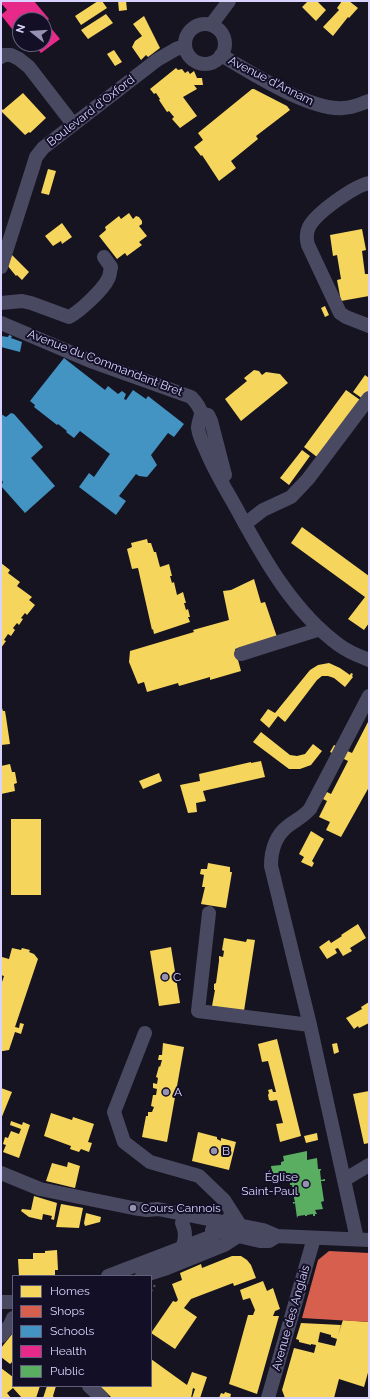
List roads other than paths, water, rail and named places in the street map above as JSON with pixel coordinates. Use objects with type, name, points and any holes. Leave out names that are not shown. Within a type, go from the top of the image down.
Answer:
[{"type":"street","points":[[211,25],[229,1]]},
{"type":"street","points":[[198,25],[211,25],[216,27],[221,32],[223,37],[224,43],[221,55],[210,63],[196,61],[191,58],[185,46],[188,33],[192,28],[198,25]]},
{"type":"street","name":"Boulevard d'Oxford","points":[[1,267],[36,157],[43,148],[157,60],[171,51],[185,46]]},
{"type":"street","points":[[1,57],[11,55],[29,67],[73,124]]},
{"type":"street","name":"Avenue d'Annam","points":[[221,55],[261,78],[316,105],[342,109],[353,107],[369,101]]},
{"type":"street","points":[[369,183],[351,191],[325,209],[308,227],[306,239],[340,313],[369,326]]},
{"type":"street","points":[[1,303],[22,301],[68,317],[76,313],[108,279],[111,267],[104,257]]},
{"type":"street","name":"Avenue du Commandant Bret","points":[[1,323],[93,362],[187,395],[196,402],[201,413],[208,416],[211,421],[234,504],[275,574],[295,602],[320,629],[350,652],[369,660]]},
{"type":"street","points":[[245,524],[263,510],[291,497],[308,479],[369,398]]},
{"type":"street","points":[[241,654],[320,629]]},
{"type":"street","points":[[147,1210],[156,1216],[182,1223],[231,1226],[263,1230],[277,1236],[363,1239],[344,1180],[310,1026],[271,866],[271,856],[276,841],[282,832],[288,826],[303,817],[310,809],[369,696]]},
{"type":"street","points":[[209,913],[198,1011],[310,1026]]},
{"type":"street","points":[[145,1033],[114,1112],[124,1142],[150,1162],[199,1176],[224,1200],[231,1226],[224,1245],[167,1268],[145,1275]]},
{"type":"street","points":[[344,1180],[369,1166]]},
{"type":"street","points":[[1,1174],[40,1188],[147,1210],[158,1209],[231,1226]]},
{"type":"street","points":[[182,1223],[185,1235],[182,1248]]},
{"type":"street","points":[[111,1275],[210,1237],[231,1226]]},
{"type":"street","name":"Avenue des Anglais","points":[[268,1398],[314,1238]]},
{"type":"street","points":[[1,1302],[12,1302]]},
{"type":"street","points":[[1,1314],[12,1317]]},
{"type":"street","points":[[1,1336],[10,1325],[12,1320]]},
{"type":"street","points":[[90,1387],[102,1398]]},
{"type":"place","name":"C","points":[[165,977]]},
{"type":"place","name":"A","points":[[166,1092]]},
{"type":"place","name":"B","points":[[214,1151]]},
{"type":"place","name":"Église Saint-Paul","points":[[306,1184]]},
{"type":"place","name":"Cours Cannois","points":[[133,1208]]}]
